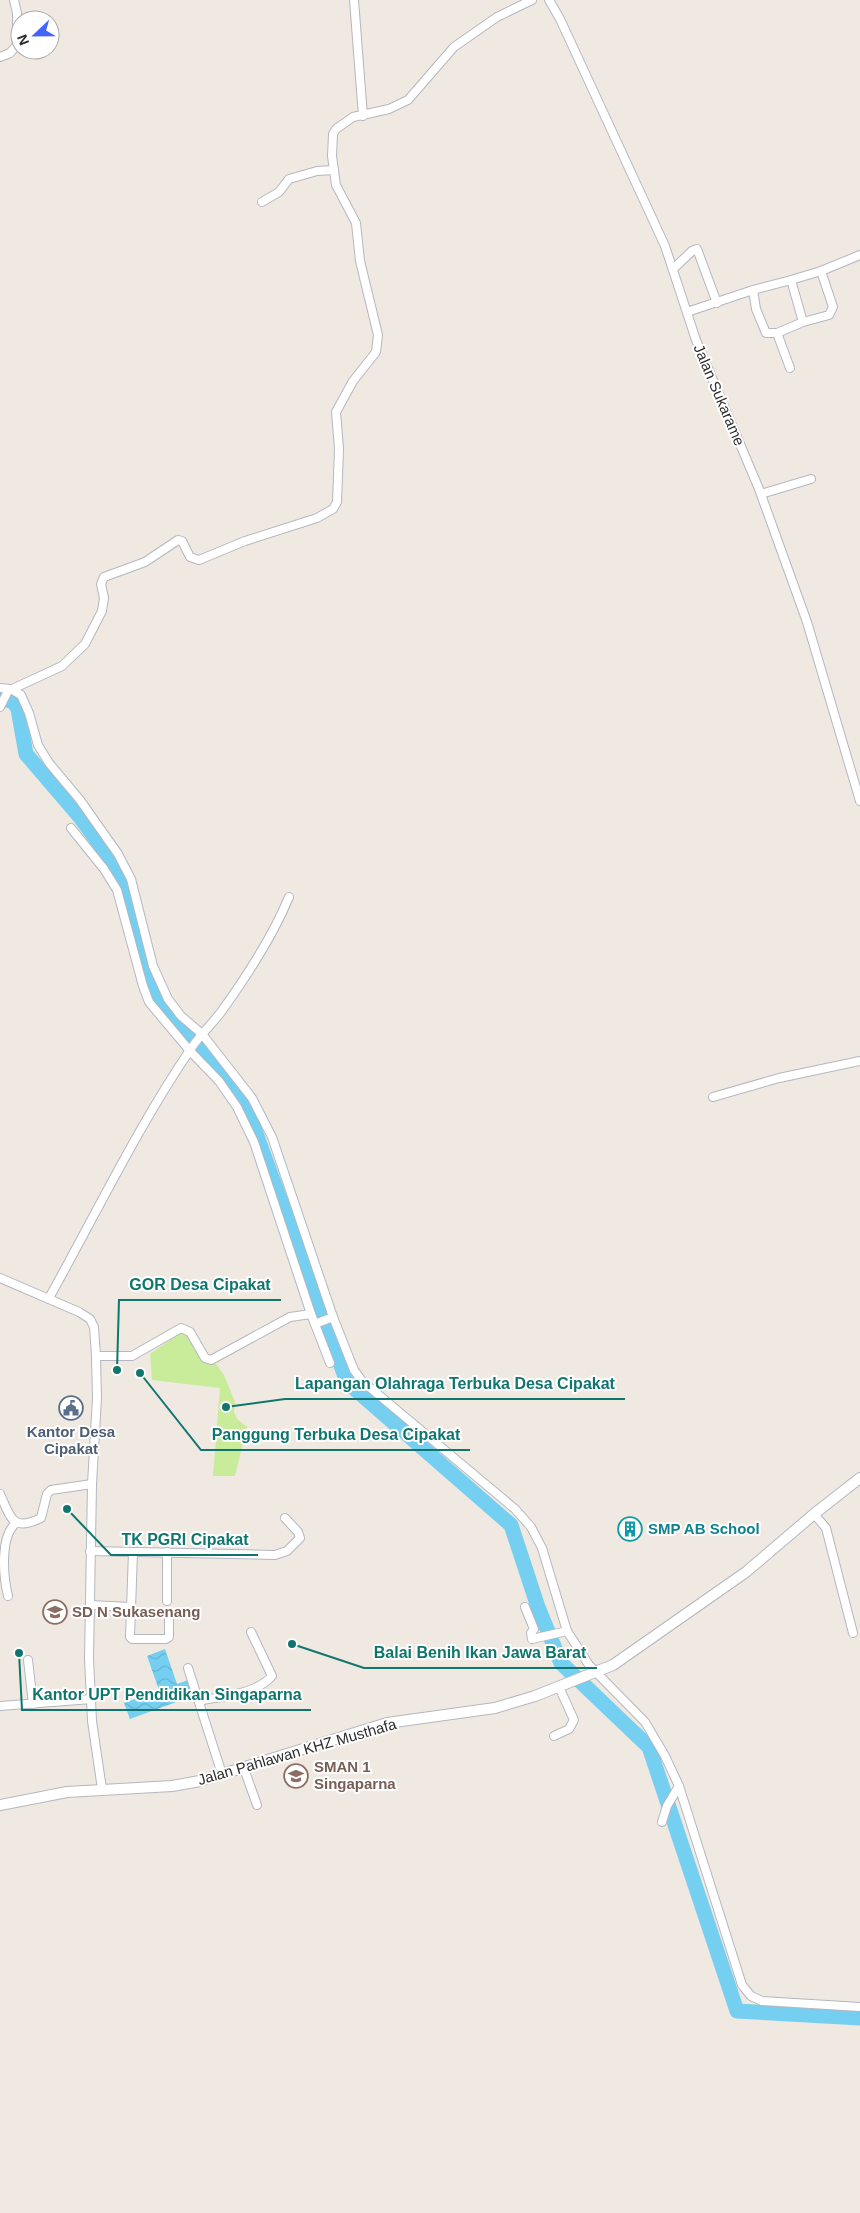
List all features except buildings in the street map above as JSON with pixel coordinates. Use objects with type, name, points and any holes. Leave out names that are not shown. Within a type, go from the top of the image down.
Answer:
[{"type":"street","points":[[0,57],[10,53],[17,45],[17,13],[14,0]]},
{"type":"street","points":[[354,0],[363,116]]},
{"type":"street","points":[[1,705],[6,690],[62,666],[84,644],[102,611],[104,598],[101,584],[104,577],[145,562],[178,540],[182,541],[190,557],[199,560],[245,541],[317,518],[333,509],[337,502],[339,449],[336,412],[353,381],[376,352],[378,335],[360,261],[356,223],[336,185],[331,141],[333,134],[336,129],[353,117],[363,116],[408,100],[454,47],[497,17],[532,0]]},
{"type":"street","name":"Jalan Sukarame","points":[[549,0],[665,246],[696,340],[761,494],[806,622],[860,801]]},
{"type":"street","points":[[262,202],[279,192],[288,179],[317,171],[334,170]]},
{"type":"street","points":[[673,269],[692,251],[697,249],[717,302]]},
{"type":"street","points":[[687,312],[753,290],[822,271],[860,255]]},
{"type":"street","points":[[753,290],[764,330],[766,333],[777,333],[802,322],[830,315],[832,312],[822,271]]},
{"type":"street","points":[[791,280],[802,322]]},
{"type":"street","points":[[777,333],[790,368]]},
{"type":"street","points":[[761,494],[811,479]]},
{"type":"street","points":[[6,690],[21,695],[25,701],[38,745],[49,763],[80,800],[118,854],[131,879],[138,899],[153,966],[161,986],[181,1016],[252,1098],[272,1137],[331,1317],[354,1370],[362,1381],[515,1509],[532,1527],[542,1548],[567,1631],[593,1673],[645,1722],[665,1756],[679,1786],[742,1984],[751,1996],[762,2001],[860,2007]]},
{"type":"street","points":[[71,828],[104,869],[117,890],[142,986],[149,1002],[219,1081],[237,1106],[254,1142],[311,1314],[330,1362]]},
{"type":"street","points":[[49,1298],[136,1140],[191,1049],[221,1013],[258,957],[280,919],[289,897]]},
{"type":"street","points":[[713,1097],[779,1078],[860,1061]]},
{"type":"street","points":[[0,1278],[49,1298],[90,1319],[95,1332],[97,1398],[92,1484],[89,1659],[92,1721],[102,1789]]},
{"type":"street","points":[[96,1356],[132,1356],[180,1328],[190,1332],[205,1358],[211,1360],[290,1317],[311,1314]]},
{"type":"street","points":[[316,1323],[331,1317]]},
{"type":"street","name":"Jalan Pahlawan KHZ Musthafa","points":[[0,1805],[67,1792],[172,1786],[222,1774],[387,1723],[495,1708],[562,1686],[631,1654],[664,1628],[746,1572],[860,1478]]},
{"type":"street","points":[[8,1596],[2,1582],[0,1551],[3,1535],[16,1524],[25,1524],[41,1518],[47,1494],[51,1490],[92,1484]]},
{"type":"street","points":[[0,1494],[11,1519],[16,1524]]},
{"type":"street","points":[[814,1514],[826,1528],[854,1633]]},
{"type":"street","points":[[90,1551],[275,1555],[287,1551],[300,1538],[298,1532],[285,1518]]},
{"type":"street","points":[[133,1552],[130,1636],[132,1639],[166,1639],[169,1637],[169,1616]]},
{"type":"street","points":[[167,1552],[168,1601]]},
{"type":"street","points":[[90,1605],[131,1607]]},
{"type":"street","points":[[525,1608],[534,1629],[531,1633],[532,1639],[567,1631]]},
{"type":"street","points":[[199,1701],[244,1692],[266,1683],[272,1676],[251,1632]]},
{"type":"street","points":[[28,1660],[33,1704]]},
{"type":"street","points":[[188,1668],[222,1774]]},
{"type":"street","points":[[554,1736],[570,1729],[574,1720],[562,1686]]},
{"type":"street","points":[[0,1706],[92,1699]]},
{"type":"street","points":[[243,1766],[257,1805]]},
{"type":"street","points":[[662,1822],[666,1806],[679,1786]]},
{"type":"green space","points":[[186,1329],[207,1358],[217,1365],[224,1375],[235,1402],[234,1413],[238,1420],[247,1427],[235,1476],[213,1476],[220,1388],[152,1380],[150,1354]]},
{"type":"water","points":[[165,1649],[177,1684],[188,1680],[193,1696],[130,1719],[124,1703],[159,1690],[147,1656]]},
{"type":"waterway","points":[[0,698],[14,702],[18,709],[26,754],[80,817],[118,869],[125,885],[147,979],[154,997],[243,1098],[347,1382],[511,1525],[538,1607],[561,1663],[649,1747],[737,2011],[860,2018]]},
{"type":"place","name":"GOR Desa Cipakat","points":[[117,1370]]},
{"type":"place","name":"Panggung Terbuka Desa Cipakat","points":[[140,1373]]},
{"type":"place","name":"Lapangan Olahraga Terbuka Desa Cipakat","points":[[226,1407]]},
{"type":"place","name":"Kantor Desa Cipakat","points":[[71,1408]]},
{"type":"place","name":"TK PGRI Cipakat","points":[[67,1509]]},
{"type":"place","name":"SMP AB School","points":[[630,1529]]},
{"type":"place","name":"SD N Sukasenang","points":[[55,1612]]},
{"type":"place","name":"Balai Benih Ikan Jawa Barat","points":[[292,1644]]},
{"type":"place","name":"Kantor UPT Pendidikan Singaparna","points":[[19,1653]]},
{"type":"place","name":"SMAN 1 Singaparna","points":[[296,1776]]}]
